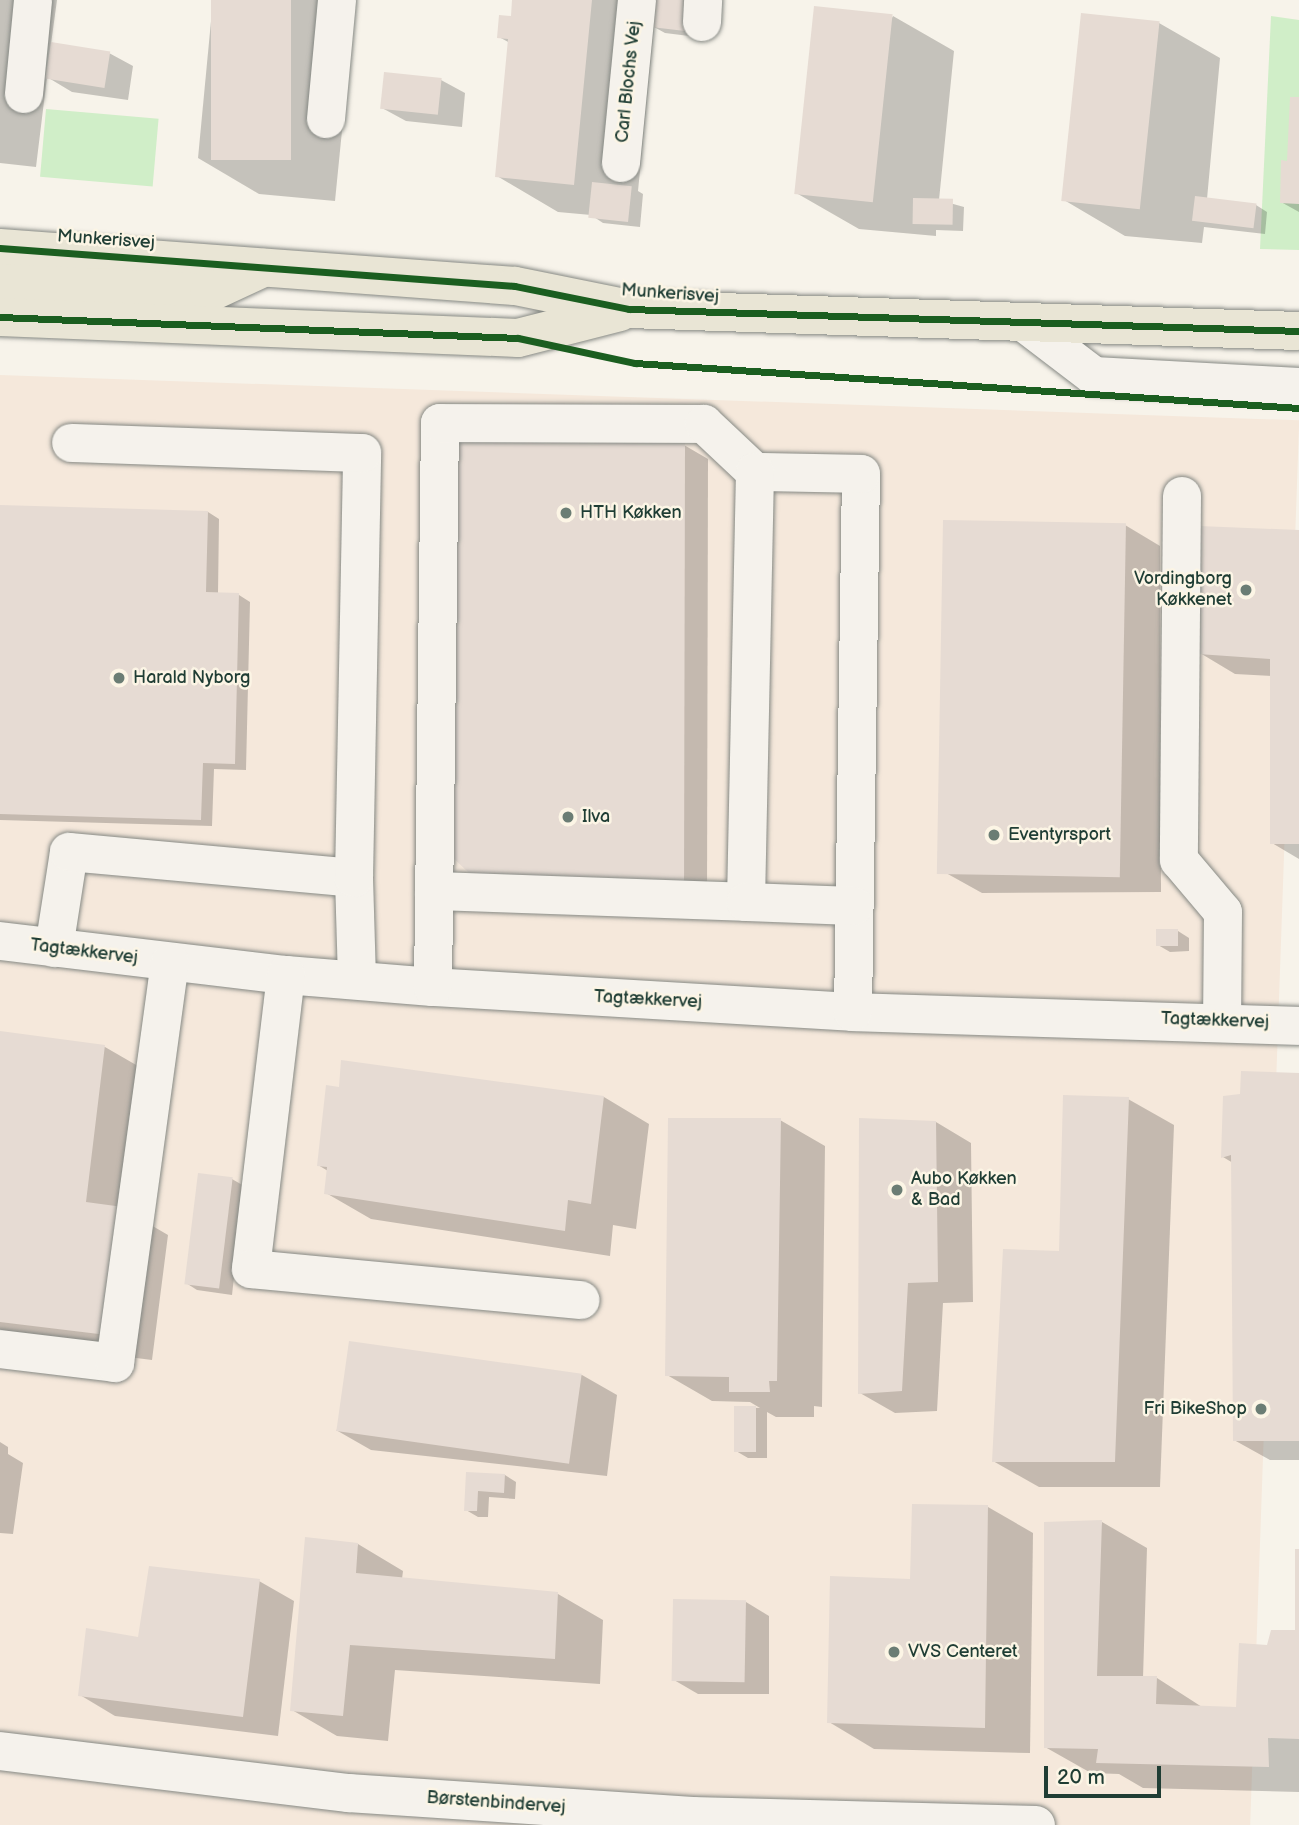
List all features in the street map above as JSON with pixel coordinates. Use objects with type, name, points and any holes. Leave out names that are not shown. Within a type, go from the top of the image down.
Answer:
[{"type":"main road","name":"Munkerisvej","points":[[0,248],[514,286],[629,309],[1027,325],[1299,331]]},
{"type":"main road","points":[[0,283],[209,293],[265,267]]},
{"type":"main road","name":"Munkerisvej","points":[[0,317],[518,338],[629,309]]},
{"type":"street","points":[[24,94],[33,0]]},
{"type":"street","points":[[326,119],[337,0]]},
{"type":"street","name":"Carl Blochs Vej","points":[[621,163],[636,0]]},
{"type":"street","points":[[1027,325],[1094,376],[1299,387]]},
{"type":"street","points":[[433,987],[440,423],[704,424],[755,472],[861,474],[853,1012]]},
{"type":"street","points":[[71,443],[362,453],[354,878],[357,980]]},
{"type":"street","points":[[746,902],[755,472]]},
{"type":"street","points":[[1182,496],[1179,860],[1223,912],[1222,1021]]},
{"type":"street","points":[[54,948],[69,852],[354,878]]},
{"type":"street","points":[[434,891],[854,906]]},
{"type":"street","name":"Tagtækkervej","points":[[0,941],[170,963],[433,987],[853,1012],[1222,1021],[1299,1026]]},
{"type":"street","points":[[0,1349],[116,1363],[170,963]]},
{"type":"street","points":[[286,975],[251,1269],[581,1300]]},
{"type":"street","name":"Børstenbindervej","points":[[0,1751],[348,1793],[692,1821],[1036,1825]]},
{"type":"shaded area","points":[[0,375],[1299,420],[1250,1825],[0,1825]]},
{"type":"green space","points":[[1271,16],[1299,20],[1299,250],[1260,249]]},
{"type":"green space","points":[[46,109],[159,119],[153,187],[40,177]]},
{"type":"building","points":[[211,0],[291,0],[291,160],[211,160]]},
{"type":"building","points":[[512,0],[592,0],[574,185],[495,177],[508,39],[497,38],[499,15],[511,16]]},
{"type":"building","points":[[655,0],[690,0],[685,31],[651,27]]},
{"type":"building","points":[[814,6],[893,14],[873,202],[794,194]]},
{"type":"building","points":[[1081,13],[1160,21],[1140,209],[1061,201]]},
{"type":"building","points":[[51,42],[110,51],[104,88],[45,79]]},
{"type":"building","points":[[384,72],[442,78],[438,115],[380,109]]},
{"type":"building","points":[[1290,97],[1299,97],[1299,204],[1280,203],[1281,160],[1287,161]]},
{"type":"building","points":[[592,182],[632,186],[628,222],[588,218]]},
{"type":"building","points":[[1195,196],[1257,204],[1253,228],[1192,221]]},
{"type":"building","points":[[913,198],[953,199],[953,225],[913,224]]},
{"type":"building","points":[[455,441],[685,443],[684,893],[482,885],[451,856]]},
{"type":"building","name":"Harald Nyborg","points":[[0,505],[208,511],[206,592],[239,593],[235,764],[203,763],[201,820],[0,814]]},
{"type":"building","points":[[943,520],[1126,523],[1120,877],[937,874]]},
{"type":"building","points":[[1199,526],[1299,530],[1299,844],[1270,844],[1270,659],[1198,654]]},
{"type":"building","points":[[1156,929],[1178,929],[1178,946],[1156,946]]},
{"type":"building","points":[[0,1031],[105,1045],[86,1202],[123,1207],[107,1335],[0,1322]]},
{"type":"building","points":[[341,1060],[604,1096],[591,1204],[568,1200],[565,1231],[324,1194],[327,1167],[317,1166],[326,1085],[339,1087]]},
{"type":"building","points":[[1241,1071],[1299,1073],[1299,1441],[1233,1441],[1231,1155],[1221,1158],[1223,1096],[1240,1094]]},
{"type":"building","points":[[1063,1095],[1129,1097],[1115,1462],[992,1462],[1003,1249],[1059,1251]]},
{"type":"building","points":[[668,1118],[781,1118],[777,1381],[769,1381],[770,1392],[729,1392],[729,1377],[665,1376]]},
{"type":"building","points":[[859,1118],[936,1121],[938,1282],[908,1283],[902,1391],[858,1394]]},
{"type":"building","points":[[198,1173],[233,1177],[219,1288],[184,1284]]},
{"type":"building","points":[[349,1341],[582,1374],[569,1464],[336,1431]]},
{"type":"building","points":[[734,1406],[756,1406],[756,1452],[734,1452]]},
{"type":"building","points":[[466,1472],[505,1474],[504,1493],[478,1491],[477,1511],[464,1511]]},
{"type":"building","points":[[912,1504],[988,1505],[985,1728],[827,1723],[830,1576],[910,1579]]},
{"type":"building","points":[[1102,1520],[1097,1676],[1157,1676],[1156,1704],[1236,1707],[1239,1643],[1267,1645],[1271,1630],[1295,1630],[1295,1549],[1299,1549],[1299,1739],[1268,1738],[1269,1767],[1096,1763],[1098,1749],[1044,1748],[1044,1522]]},
{"type":"building","points":[[305,1537],[358,1543],[356,1573],[558,1592],[555,1659],[350,1645],[343,1716],[290,1711]]},
{"type":"building","points":[[149,1566],[260,1579],[243,1717],[78,1696],[86,1628],[138,1637]]},
{"type":"building","points":[[673,1599],[746,1600],[745,1682],[672,1681]]},
{"type":"cycle path","points":[[0,248],[515,286],[629,309],[1299,331]]},
{"type":"cycle path","points":[[0,317],[518,338],[635,363],[1299,408]]},
{"type":"place","name":"HTH Køkken","points":[[566,513]]},
{"type":"place","name":"Vordingborg Køkkenet","points":[[1246,590]]},
{"type":"place","name":"Harald Nyborg","points":[[119,678]]},
{"type":"place","name":"Ilva","points":[[568,817]]},
{"type":"place","name":"Eventyrsport","points":[[994,835]]},
{"type":"place","name":"Aubo Køkken & Bad","points":[[897,1190]]},
{"type":"place","name":"Fri BikeShop","points":[[1261,1409]]},
{"type":"place","name":"VVS Centeret","points":[[894,1652]]}]
